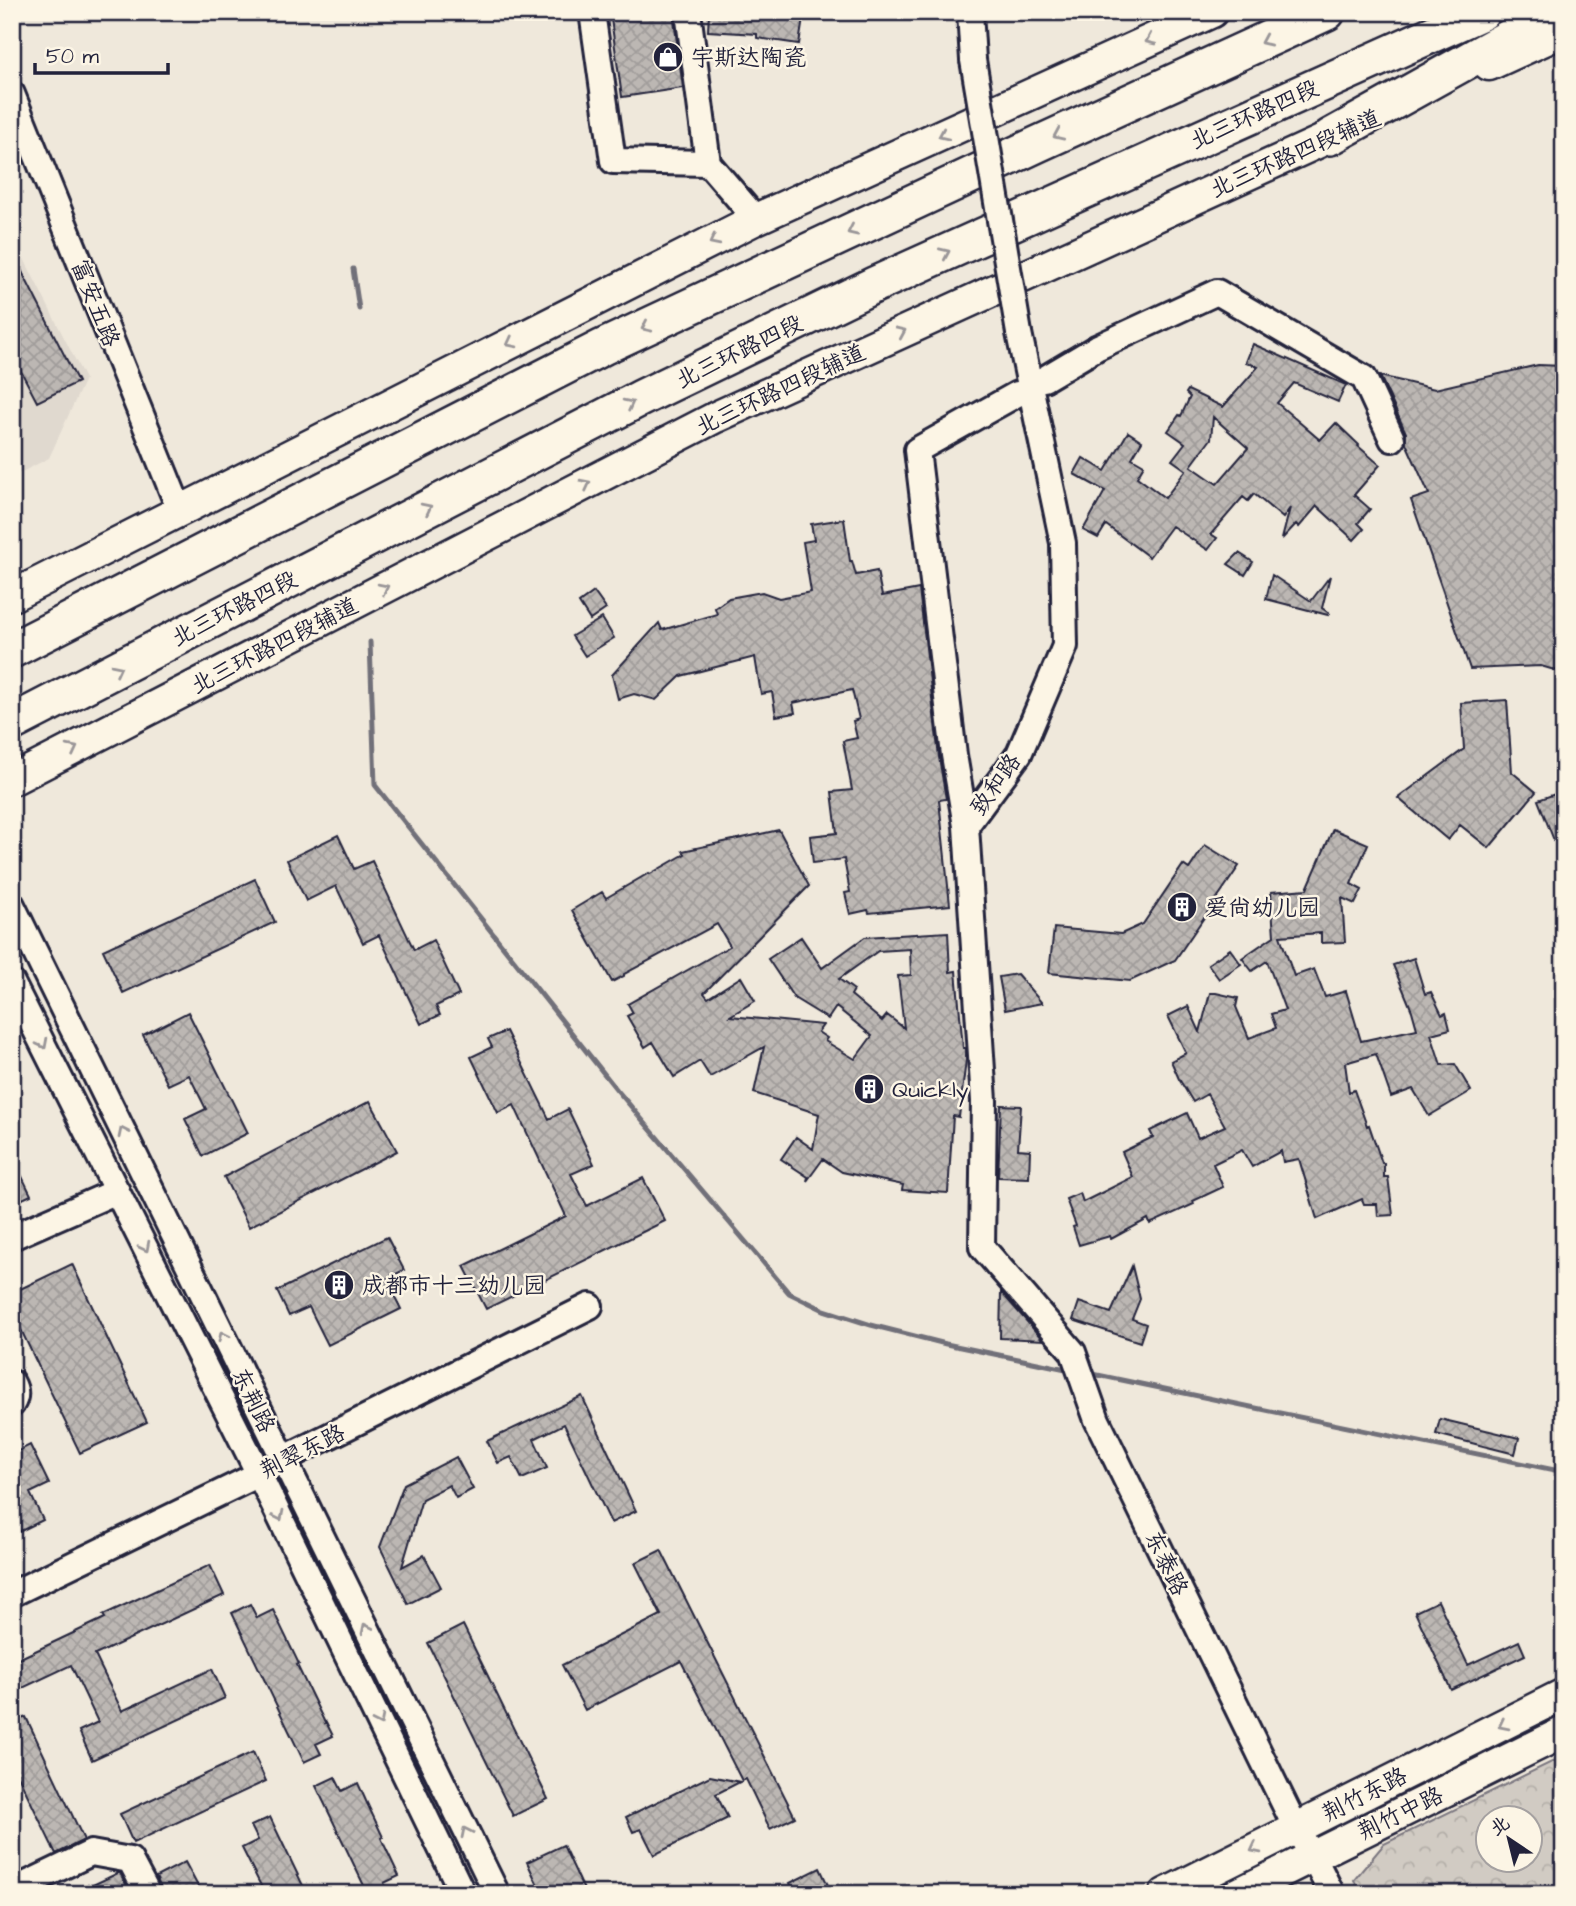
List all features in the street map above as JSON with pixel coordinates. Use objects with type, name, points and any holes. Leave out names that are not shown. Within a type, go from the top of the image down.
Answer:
[{"type":"highway","points":[[12,650],[603,346],[1327,12]]},
{"type":"highway","name":"北三环路四段","points":[[12,723],[677,380],[886,280],[1482,12]]},
{"type":"highway","points":[[1330,137],[1555,12]]},
{"type":"main road","points":[[12,596],[756,219],[1212,12]]},
{"type":"main road","name":"北三环路四段辅道","points":[[12,780],[716,417],[1564,31]]},
{"type":"main road","name":"荆竹东路","points":[[1165,1894],[1564,1695]]},
{"type":"main road","name":"荆竹中路","points":[[1237,1894],[1564,1732]]},
{"type":"street","points":[[592,12],[613,161],[708,163]]},
{"type":"street","points":[[688,12],[708,163],[756,219]]},
{"type":"street","name":"致和路","points":[[970,12],[973,60],[1019,334],[1063,543],[1065,646],[1019,754],[966,826],[984,1101],[982,1247]]},
{"type":"street","name":"富安五路","points":[[12,94],[180,511]]},
{"type":"street","points":[[1044,379],[1098,348],[1217,292],[1364,378],[1392,439]]},
{"type":"street","points":[[966,826],[954,755],[917,450],[1017,394]]},
{"type":"street","name":"东荆路","points":[[12,905],[497,1894]]},
{"type":"street","name":"东荆路","points":[[12,983],[258,1474],[463,1894]]},
{"type":"street","points":[[12,1237],[117,1191]]},
{"type":"street","name":"东泰路","points":[[982,1247],[1073,1352],[1097,1420],[1296,1828],[1332,1894]]},
{"type":"street","name":"荆翠东路","points":[[12,1594],[258,1474],[590,1306]]},
{"type":"street","points":[[12,1382],[16,1389],[12,1404]]},
{"type":"street","points":[[12,1891],[91,1853],[130,1860],[148,1894]]},
{"type":"shaded area","points":[[12,235],[85,379],[49,458],[12,477]]},
{"type":"green space","points":[[1564,1756],[1564,1894],[1361,1894],[1354,1880],[1384,1844]]},
{"type":"building","points":[[610,12],[673,12],[683,88],[622,97]]},
{"type":"building","points":[[709,12],[804,12],[799,44],[757,38],[757,34],[708,31]]},
{"type":"building","points":[[12,252],[78,382],[37,402],[12,354]]},
{"type":"building","points":[[1253,344],[1346,385],[1338,402],[1294,383],[1277,403],[1320,440],[1336,423],[1380,465],[1354,495],[1370,509],[1358,523],[1364,529],[1354,540],[1317,506],[1299,527],[1296,524],[1282,539],[1290,508],[1283,518],[1254,494],[1248,501],[1243,497],[1211,534],[1217,538],[1208,550],[1172,526],[1149,557],[1106,525],[1098,538],[1083,530],[1105,491],[1074,474],[1083,458],[1105,471],[1128,432],[1142,441],[1132,458],[1144,465],[1137,477],[1165,498],[1186,470],[1172,460],[1185,443],[1168,431],[1179,415],[1181,416],[1190,397],[1186,393],[1188,390],[1223,407],[1258,367],[1246,362]],"holes":[[[1213,417],[1248,448],[1217,484],[1191,466],[1211,439]]]},
{"type":"building","points":[[1538,365],[1564,366],[1564,673],[1541,666],[1470,669],[1411,500],[1429,494],[1406,443],[1406,433],[1380,376],[1435,389]]},
{"type":"building","points":[[844,519],[850,561],[856,575],[877,571],[882,596],[919,589],[946,799],[939,800],[950,905],[869,913],[868,910],[850,914],[845,893],[850,892],[844,859],[813,863],[810,836],[837,833],[832,792],[852,790],[843,741],[857,738],[853,721],[859,719],[852,690],[793,703],[795,713],[776,716],[772,692],[761,694],[755,657],[681,676],[656,700],[634,694],[618,699],[612,675],[659,623],[662,630],[717,614],[715,608],[729,598],[762,592],[779,598],[811,592],[803,542],[814,540],[811,524]]},
{"type":"building","points":[[1239,553],[1253,562],[1245,575],[1228,564]]},
{"type":"building","points":[[1272,575],[1311,601],[1330,576],[1322,608],[1328,615],[1266,599]]},
{"type":"building","points":[[594,592],[606,609],[590,620],[579,603]]},
{"type":"building","points":[[602,618],[614,638],[585,656],[572,636]]},
{"type":"building","points":[[1507,700],[1512,772],[1536,792],[1489,848],[1460,825],[1448,840],[1398,798],[1464,749],[1461,703]]},
{"type":"building","points":[[1555,794],[1564,817],[1563,863],[1538,800]]},
{"type":"building","points":[[1333,829],[1368,844],[1351,884],[1362,890],[1355,904],[1342,898],[1345,942],[1321,943],[1321,933],[1280,936],[1294,976],[1314,969],[1325,997],[1346,991],[1361,1041],[1417,1029],[1393,965],[1414,958],[1425,994],[1431,992],[1442,1015],[1446,1013],[1450,1029],[1431,1034],[1441,1065],[1455,1064],[1471,1091],[1429,1116],[1413,1089],[1391,1097],[1376,1054],[1345,1063],[1349,1092],[1354,1090],[1384,1163],[1384,1177],[1388,1177],[1393,1215],[1378,1216],[1377,1204],[1364,1204],[1362,1199],[1317,1219],[1299,1159],[1283,1162],[1281,1151],[1252,1167],[1242,1150],[1213,1164],[1223,1187],[1193,1201],[1194,1204],[1150,1224],[1148,1219],[1111,1239],[1110,1236],[1079,1245],[1073,1227],[1076,1226],[1066,1199],[1080,1193],[1083,1202],[1133,1177],[1122,1152],[1153,1137],[1150,1131],[1187,1113],[1198,1138],[1225,1126],[1207,1094],[1193,1102],[1179,1079],[1171,1061],[1186,1053],[1168,1016],[1188,1006],[1200,1032],[1210,993],[1216,993],[1238,998],[1236,1007],[1249,1038],[1276,1028],[1271,1014],[1285,1010],[1267,961],[1252,971],[1242,958],[1274,936],[1271,892],[1307,889]]},
{"type":"building","points":[[779,830],[809,886],[704,993],[708,998],[741,977],[755,1001],[730,1016],[823,1025],[818,1032],[827,1038],[825,1041],[855,1059],[872,1036],[836,1007],[828,1019],[794,998],[768,959],[801,937],[822,968],[865,937],[948,932],[950,972],[956,971],[966,1060],[959,1117],[953,1116],[948,1193],[902,1190],[903,1185],[842,1172],[823,1159],[807,1181],[808,1177],[781,1159],[796,1137],[813,1149],[819,1114],[754,1093],[764,1047],[710,1077],[700,1061],[674,1077],[653,1042],[645,1047],[627,1016],[633,1013],[628,1004],[730,946],[717,924],[612,982],[572,910],[602,892],[606,898],[685,854],[683,851]],"holes":[[[910,949],[911,975],[898,976],[904,1028],[887,1015],[882,1021],[851,995],[854,990],[839,979],[878,951]]]},
{"type":"building","points":[[338,835],[354,869],[372,861],[414,950],[433,940],[459,995],[436,1006],[440,1015],[421,1024],[379,935],[363,943],[336,886],[306,901],[287,860]]},
{"type":"building","name":"爱尚幼儿园","points":[[1205,845],[1239,866],[1175,960],[1130,981],[1049,973],[1054,928],[1121,934],[1143,924],[1183,865],[1189,869]]},
{"type":"building","points":[[255,879],[275,922],[123,993],[103,950]]},
{"type":"building","points":[[1230,949],[1241,964],[1219,979],[1208,964]]},
{"type":"building","points":[[1017,974],[1042,1003],[1005,1010],[999,977]]},
{"type":"building","points":[[188,1012],[248,1133],[203,1156],[185,1119],[206,1109],[189,1075],[168,1085],[143,1035]]},
{"type":"building","points":[[506,1031],[549,1119],[568,1109],[594,1164],[571,1174],[587,1206],[643,1178],[665,1221],[486,1309],[464,1266],[566,1216],[514,1105],[498,1113],[471,1057],[492,1047],[488,1039]]},
{"type":"building","points":[[370,1101],[397,1151],[249,1227],[224,1177]]},
{"type":"building","points":[[1001,1105],[1021,1106],[1018,1149],[1030,1150],[1029,1178],[998,1177]]},
{"type":"building","points":[[12,1156],[31,1195],[12,1204]]},
{"type":"building","name":"成都市十三幼儿园","points":[[387,1237],[404,1270],[386,1279],[401,1309],[328,1345],[309,1307],[289,1316],[277,1291]]},
{"type":"building","points":[[72,1264],[147,1422],[80,1453],[12,1311],[12,1293]]},
{"type":"building","points":[[1132,1266],[1140,1299],[1132,1319],[1146,1324],[1140,1342],[1073,1320],[1079,1302],[1111,1313]]},
{"type":"building","points":[[1001,1292],[1043,1340],[1000,1338]]},
{"type":"building","points":[[582,1396],[636,1511],[611,1523],[564,1424],[534,1439],[547,1468],[522,1479],[511,1457],[498,1463],[487,1441]]},
{"type":"building","points":[[1440,1419],[1519,1438],[1515,1454],[1436,1434]]},
{"type":"building","points":[[30,1445],[49,1484],[30,1493],[43,1520],[19,1532],[12,1518],[12,1454]]},
{"type":"building","points":[[456,1457],[473,1489],[456,1498],[449,1485],[422,1499],[402,1567],[424,1555],[441,1587],[408,1604],[380,1547],[404,1484]]},
{"type":"building","points":[[661,1550],[795,1817],[770,1829],[746,1779],[742,1781],[681,1661],[585,1710],[562,1665],[661,1615],[635,1563]]},
{"type":"building","points":[[210,1565],[224,1595],[95,1655],[122,1711],[212,1669],[225,1698],[92,1760],[79,1731],[98,1722],[71,1665],[12,1693],[12,1662],[105,1618],[103,1615]]},
{"type":"building","points":[[1438,1601],[1468,1665],[1519,1641],[1525,1655],[1451,1690],[1415,1612]]},
{"type":"building","points":[[250,1604],[257,1618],[273,1610],[333,1736],[316,1744],[321,1754],[304,1762],[232,1613]]},
{"type":"building","points":[[463,1625],[548,1799],[513,1816],[428,1643]]},
{"type":"building","points":[[26,1717],[84,1840],[56,1854],[12,1763],[12,1723]]},
{"type":"building","points":[[253,1752],[266,1781],[133,1843],[120,1814]]},
{"type":"building","points":[[710,1776],[740,1782],[716,1794],[728,1818],[654,1855],[641,1829],[633,1832],[626,1817]]},
{"type":"building","points":[[335,1777],[342,1791],[358,1783],[399,1876],[384,1883],[390,1894],[368,1894],[316,1786]]},
{"type":"building","points":[[270,1817],[307,1894],[265,1894],[242,1848],[258,1840],[251,1826]]},
{"type":"building","points":[[563,1845],[586,1894],[542,1894],[527,1862]]},
{"type":"building","points":[[185,1862],[202,1894],[163,1894],[156,1877]]},
{"type":"building","points":[[820,1868],[832,1894],[795,1894],[790,1883]]},
{"type":"building","points":[[118,1873],[131,1894],[74,1894]]},
{"type":"waterway","points":[[353,269],[359,309]]},
{"type":"waterway","points":[[370,642],[375,785],[617,1090],[789,1293],[824,1310],[871,1325],[1071,1370]]},
{"type":"waterway","points":[[1088,1373],[1564,1472]]},
{"type":"place","name":"宇斯达陶瓷","points":[[668,57]]},
{"type":"place","name":"爱尚幼儿园","points":[[1182,907]]},
{"type":"place","name":"Quickly","points":[[869,1089]]},
{"type":"place","name":"成都市十三幼儿园","points":[[339,1285]]}]
